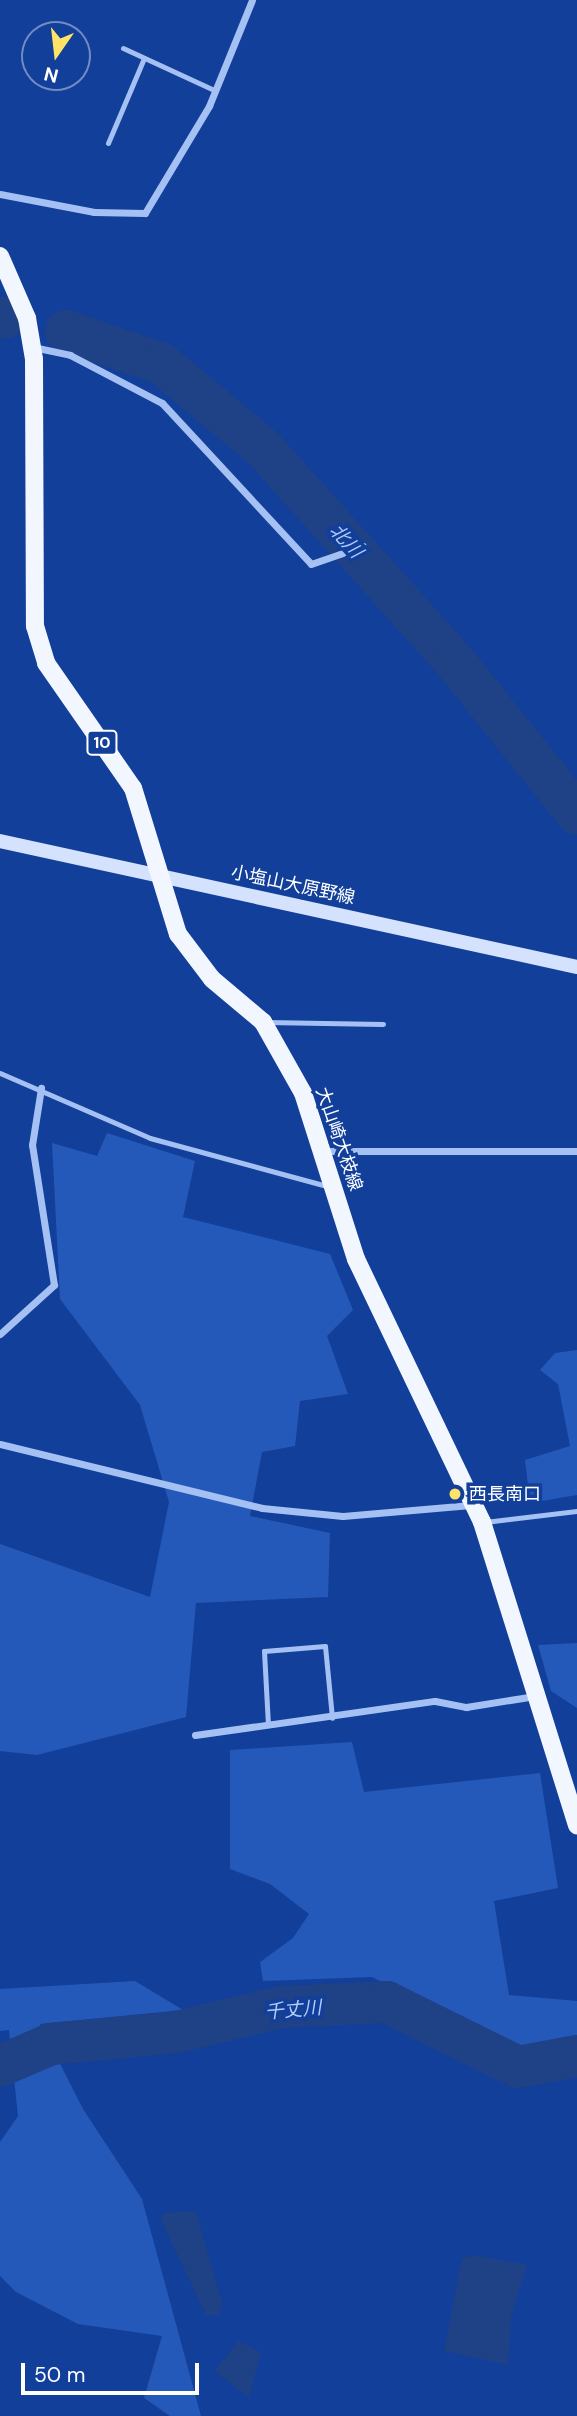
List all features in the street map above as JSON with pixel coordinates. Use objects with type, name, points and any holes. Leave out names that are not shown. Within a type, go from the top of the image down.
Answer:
[{"type":"main road","name":"大山崎大枝線","points":[[0,256],[31,346],[35,626],[46,663],[133,788],[156,875],[178,934],[212,979],[263,1022],[303,1093],[356,1259],[479,1513],[536,1696],[570,1784],[577,1825]]},
{"type":"main road","name":"小塩山大原野線","points":[[0,841],[577,967]]},
{"type":"street","points":[[0,194],[94,212],[145,213],[216,91],[252,0]]},
{"type":"street","points":[[31,346],[70,355],[162,403],[311,564],[363,546]]},
{"type":"street","points":[[0,1334],[54,1285],[32,1145],[41,1088]]},
{"type":"street","points":[[320,1151],[577,1151]]},
{"type":"street","points":[[0,1444],[262,1508],[343,1516],[479,1513]]},
{"type":"street","points":[[195,1735],[332,1718],[435,1701],[466,1707],[536,1696]]},
{"type":"lane","points":[[123,48],[216,91]]},
{"type":"lane","points":[[108,142],[144,58]]},
{"type":"lane","points":[[263,1022],[383,1024]]},
{"type":"lane","points":[[0,1073],[41,1088],[149,1138],[334,1188]]},
{"type":"lane","points":[[479,1513],[577,1511]]},
{"type":"lane","points":[[268,1725],[264,1651],[325,1646],[332,1718]]},
{"type":"shaded area","points":[[107,1133],[195,1161],[183,1217],[330,1254],[353,1310],[327,1336],[348,1394],[300,1401],[295,1446],[262,1452],[250,1516],[330,1533],[328,1597],[196,1603],[186,1717],[37,1755],[0,1751],[0,1544],[150,1597],[169,1502],[140,1405],[60,1299],[52,1143],[97,1156]]},
{"type":"shaded area","points":[[577,1350],[577,1495],[530,1503],[525,1460],[570,1446],[558,1384],[540,1370],[555,1353]]},
{"type":"shaded area","points":[[577,1643],[577,1708],[551,1691],[538,1645]]},
{"type":"shaded area","points":[[352,1742],[364,1792],[540,1773],[558,1888],[494,1901],[509,1995],[577,2001],[577,2044],[525,2052],[372,1977],[263,1981],[260,1962],[293,1938],[309,1914],[270,1884],[230,1869],[230,1750]]},
{"type":"shaded area","points":[[135,1981],[183,2010],[40,2024],[83,2109],[142,2199],[201,2416],[170,2416],[144,2398],[162,2336],[78,2324],[16,2292],[0,2276],[0,2142],[18,2116],[9,2030],[0,2031],[0,1989]]},
{"type":"shaded area","points":[[196,2211],[222,2303],[219,2316],[206,2315],[161,2220],[163,2213]]},
{"type":"shaded area","points":[[475,2255],[527,2265],[511,2317],[508,2365],[444,2351],[462,2258]]},
{"type":"shaded area","points":[[238,2341],[261,2352],[249,2398],[215,2371]]},
{"type":"waterway","name":"北川","points":[[0,317],[5,318]]},
{"type":"waterway","name":"北川","points":[[66,331],[162,364],[264,449],[455,662],[577,814]]},
{"type":"waterway","name":"千丈川","points":[[0,2066],[51,2044],[177,2032],[281,2007],[387,2002],[518,2067],[577,2056]]},
{"type":"place","name":"西長南口","points":[[455,1494]]}]
